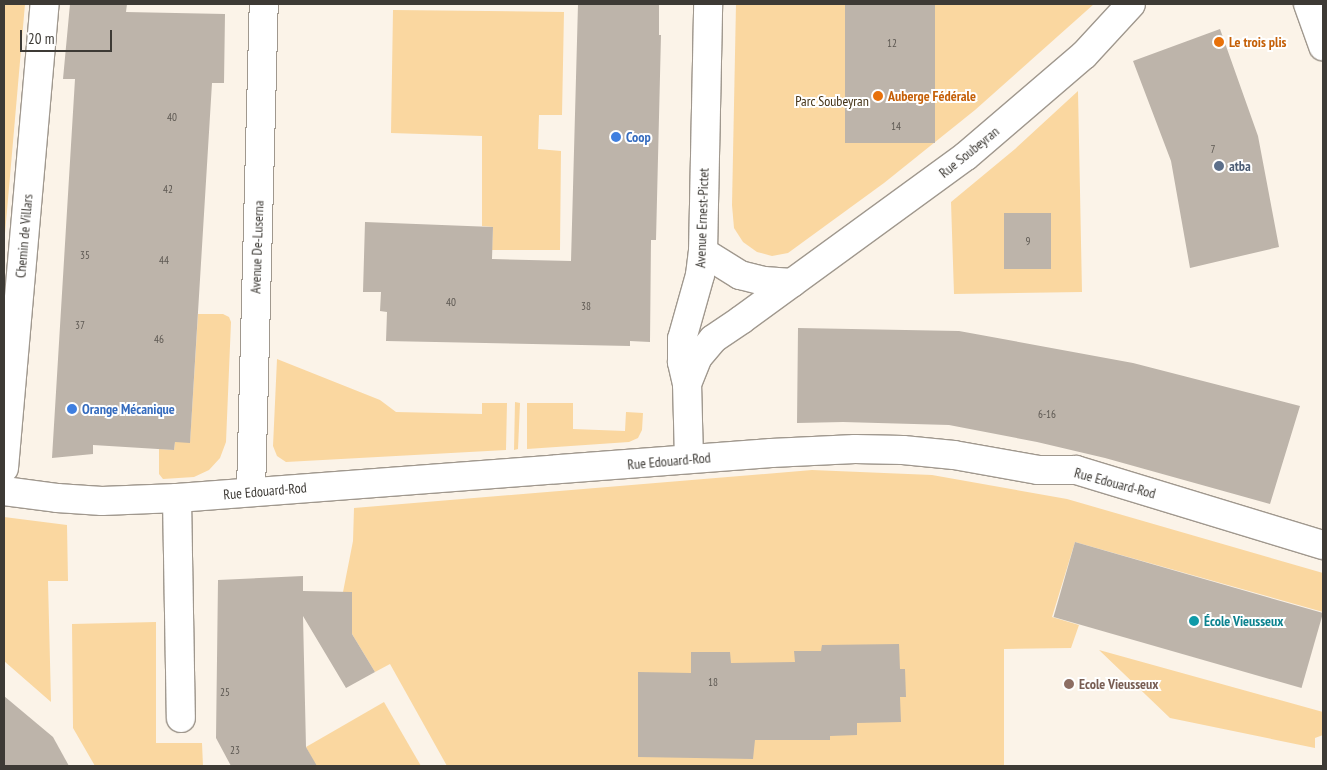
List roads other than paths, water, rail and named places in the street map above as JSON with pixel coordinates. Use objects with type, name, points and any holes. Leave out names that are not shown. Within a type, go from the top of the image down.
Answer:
[{"type":"street","name":"Chemin de Villars","points":[[4,468],[45,4]]},
{"type":"street","name":"Avenue De-Luserna","points":[[250,491],[264,4]]},
{"type":"street","name":"Avenue Ernest-Pictet","points":[[689,459],[687,384],[682,362],[682,339],[700,275],[703,252],[708,4]]},
{"type":"street","name":"Rue Soubeyran","points":[[687,384],[698,357],[713,339],[966,156],[1084,55],[1131,4]]},
{"type":"street","points":[[1308,4],[1323,46]]},
{"type":"street","points":[[703,252],[740,275],[764,281],[792,283]]},
{"type":"street","name":"Rue Edouard-Rod","points":[[4,491],[57,498],[102,501],[177,498],[689,459],[855,449],[903,450],[954,455],[1038,470],[1076,470],[1323,545]]},
{"type":"street","points":[[177,498],[181,718]]},
{"type":"place","name":"Le trois plis","points":[[1219,42]]},
{"type":"place","name":"Auberge Fédérale","points":[[878,96]]},
{"type":"place","name":"Coop","points":[[616,137]]},
{"type":"place","name":"atba","points":[[1219,166]]},
{"type":"place","name":"Orange Mécanique","points":[[72,409]]},
{"type":"place","name":"École Vieusseux","points":[[1194,621]]},
{"type":"place","name":"Ecole Vieusseux","points":[[1069,684]]},
{"type":"park label","name":"Parc Soubeyran","points":[[832,101]]}]
